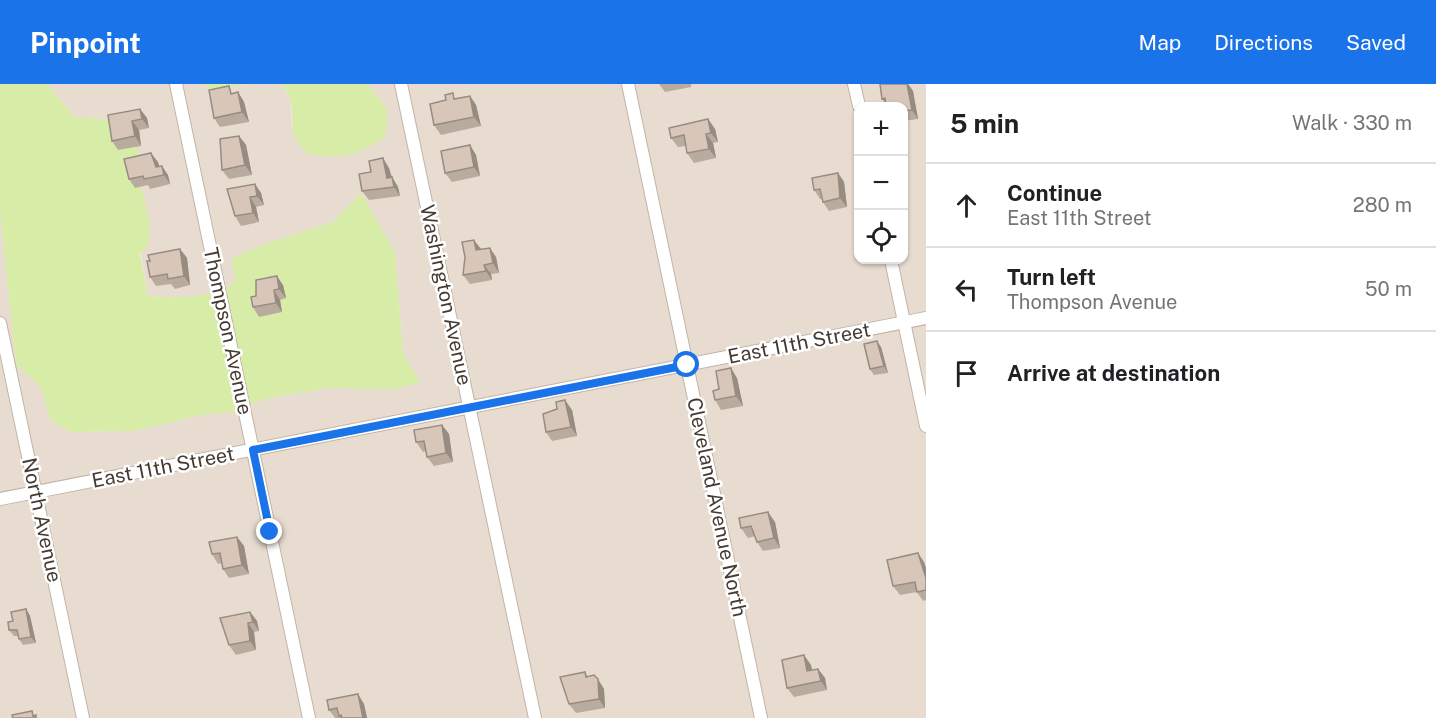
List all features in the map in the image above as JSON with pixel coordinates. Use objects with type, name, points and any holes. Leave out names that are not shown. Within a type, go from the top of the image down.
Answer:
[{"type":"street","name":"Thompson Avenue","points":[[176,84],[309,718]]},
{"type":"street","name":"Washington Avenue","points":[[401,84],[535,718]]},
{"type":"street","name":"Cleveland Avenue North","points":[[628,84],[761,718]]},
{"type":"street","points":[[854,84],[858,102]]},
{"type":"street","points":[[892,264],[926,426]]},
{"type":"street","name":"East 11th Street","points":[[0,499],[926,318]]},
{"type":"street","name":"North Avenue","points":[[0,323],[83,718]]},
{"type":"shaded area","points":[[47,84],[200,84],[214,90],[249,84],[281,84],[290,97],[292,129],[388,111],[368,84],[926,84],[926,718],[0,718],[0,211],[16,364],[40,386],[51,420],[72,432],[133,431],[202,415],[232,412],[264,399],[327,388],[419,382],[403,353],[395,252],[361,193],[333,222],[265,244],[232,259],[236,282],[220,292],[189,298],[148,296],[119,121],[74,117]]},
{"type":"green space","points":[[0,84],[47,84],[74,117],[119,121],[137,139],[140,182],[150,224],[148,246],[140,254],[148,296],[193,297],[225,288],[236,282],[231,259],[265,244],[333,222],[361,193],[395,252],[403,353],[420,383],[392,389],[327,388],[264,399],[232,412],[202,415],[133,431],[72,432],[51,420],[40,386],[16,364],[0,211]]},
{"type":"green space","points":[[200,84],[249,84],[214,90]]},
{"type":"green space","points":[[281,84],[368,84],[388,111],[385,137],[349,155],[308,154],[295,136],[291,101]]},
{"type":"building","points":[[880,84],[907,84],[912,110],[908,110],[908,102],[886,102],[885,98],[882,99]]},
{"type":"building","points":[[229,86],[231,94],[238,92],[242,112],[214,118],[209,90]]},
{"type":"building","points":[[453,93],[454,99],[470,96],[474,117],[434,125],[430,104],[446,100],[445,95]]},
{"type":"building","points":[[140,109],[142,119],[132,121],[135,136],[112,141],[108,115]]},
{"type":"building","points":[[708,119],[711,133],[706,134],[709,149],[687,153],[684,135],[671,138],[669,128]]},
{"type":"building","points":[[239,136],[245,165],[222,170],[220,139]]},
{"type":"building","points":[[470,145],[474,167],[445,173],[441,151]]},
{"type":"building","points":[[151,153],[156,167],[162,166],[164,175],[129,179],[124,159]]},
{"type":"building","points":[[383,158],[387,178],[392,177],[394,187],[362,191],[359,174],[371,172],[369,161]]},
{"type":"building","points":[[838,173],[840,198],[823,202],[820,189],[814,190],[812,178]]},
{"type":"building","points":[[255,184],[257,196],[250,197],[253,213],[235,216],[227,189]]},
{"type":"building","points":[[474,240],[476,250],[490,248],[493,263],[484,265],[486,271],[463,275],[465,257],[462,242]]},
{"type":"building","points":[[180,249],[184,276],[168,279],[167,274],[150,277],[148,255]]},
{"type":"building","points":[[277,276],[279,289],[274,290],[276,303],[253,307],[251,297],[256,296],[256,280]]},
{"type":"building","points":[[877,341],[884,366],[870,369],[864,344]]},
{"type":"building","points":[[731,368],[736,396],[715,400],[713,391],[719,389],[716,371]]},
{"type":"building","points":[[565,400],[571,427],[546,432],[543,414],[557,409],[556,402]]},
{"type":"building","points":[[442,425],[446,453],[427,457],[424,441],[416,442],[414,430]]},
{"type":"building","points":[[768,512],[774,538],[757,542],[751,526],[741,528],[739,518]]},
{"type":"building","points":[[237,537],[242,565],[223,569],[220,553],[212,554],[209,542]]},
{"type":"building","points":[[918,553],[926,578],[926,590],[917,592],[915,582],[893,586],[887,560]]},
{"type":"building","points":[[26,609],[31,637],[19,639],[17,630],[9,630],[8,622],[13,621],[11,612]]},
{"type":"building","points":[[250,612],[253,622],[248,623],[250,641],[229,645],[220,618]]},
{"type":"building","points":[[804,655],[807,671],[818,669],[821,681],[787,688],[782,660]]},
{"type":"building","points":[[585,672],[586,677],[594,675],[598,679],[599,699],[569,704],[560,677]]},
{"type":"building","points":[[358,694],[363,718],[342,718],[337,708],[329,710],[327,700]]},
{"type":"building","points":[[32,711],[36,718],[13,718],[12,715]]},
{"type":"route","points":[[270,532],[253,450],[687,365]]}]
